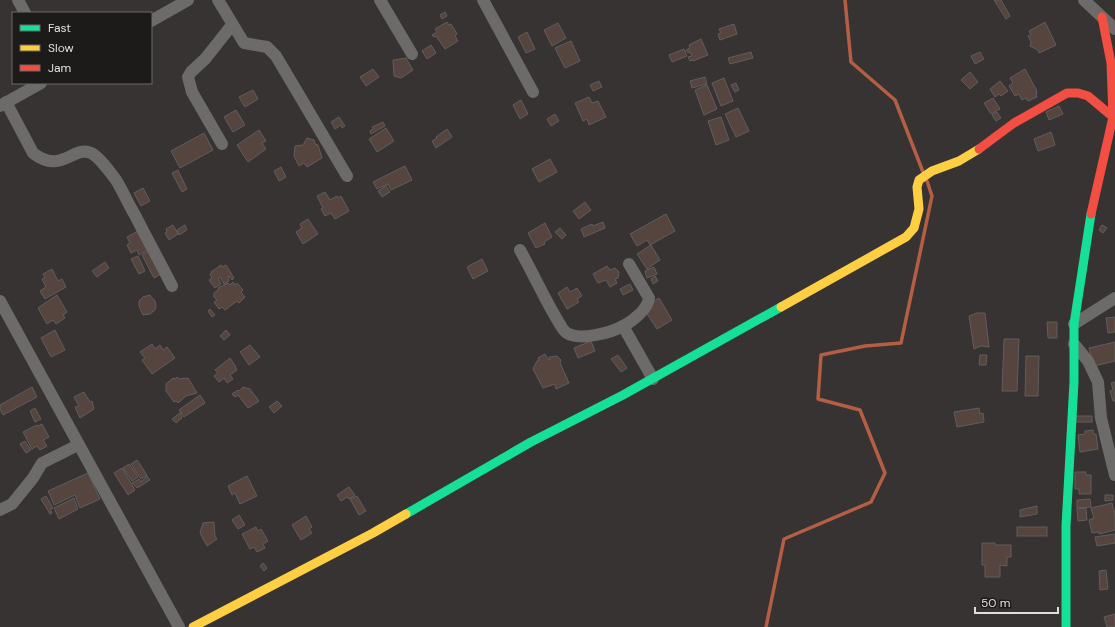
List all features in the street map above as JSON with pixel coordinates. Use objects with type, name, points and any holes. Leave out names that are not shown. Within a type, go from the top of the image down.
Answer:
[{"type":"street","points":[[18,0],[24,12]]},
{"type":"street","points":[[152,20],[188,0]]},
{"type":"street","points":[[218,0],[244,43],[267,47],[276,56],[347,176]]},
{"type":"street","points":[[380,0],[412,54]]},
{"type":"street","points":[[483,0],[533,92]]},
{"type":"street","points":[[1084,0],[1115,29]]},
{"type":"street","points":[[1066,627],[1066,526],[1074,382],[1074,324],[1091,213],[1113,117],[1111,63],[1102,17]]},
{"type":"street","points":[[222,144],[192,92],[188,77],[191,72],[205,59],[232,25]]},
{"type":"street","points":[[39,84],[3,104],[33,153],[47,161],[57,162],[82,152],[90,153],[100,162],[116,180],[172,286]]},
{"type":"street","points":[[193,627],[373,533],[531,442],[653,379],[906,237],[914,228],[919,209],[917,187],[919,180],[932,171],[972,154],[1014,123],[1067,93],[1078,93],[1088,96],[1113,117]]},
{"type":"street","points":[[520,250],[551,310],[566,333],[577,337],[597,335],[623,326],[645,310],[649,298],[629,264]]},
{"type":"street","points":[[1074,324],[1115,298]]},
{"type":"street","points":[[0,301],[179,627]]},
{"type":"street","points":[[623,326],[653,379]]},
{"type":"street","points":[[1074,344],[1088,361],[1098,382],[1101,418],[1115,475]]},
{"type":"street","points":[[0,510],[12,504],[33,478],[42,463],[78,445]]},
{"type":"building","points":[[994,0],[1001,0],[1010,16],[1006,19]]},
{"type":"building","points":[[445,12],[447,16],[442,19],[440,15]]},
{"type":"building","points":[[447,22],[449,25],[451,24],[457,34],[455,36],[458,41],[445,49],[436,36],[434,37],[432,35],[437,32],[435,29]]},
{"type":"building","points":[[1045,22],[1056,45],[1039,53],[1038,50],[1030,46],[1031,42],[1028,36],[1031,35],[1029,31]]},
{"type":"building","points":[[558,23],[566,38],[552,46],[544,30]]},
{"type":"building","points":[[734,24],[737,34],[720,40],[718,34],[721,33],[719,29]]},
{"type":"building","points":[[527,32],[535,49],[526,53],[518,37]]},
{"type":"building","points":[[701,39],[708,55],[690,61],[688,57],[692,56],[690,52],[688,53],[686,50],[690,48],[689,45]]},
{"type":"building","points":[[571,41],[580,61],[565,68],[555,48]]},
{"type":"building","points":[[431,45],[436,53],[427,59],[422,51]]},
{"type":"building","points":[[684,49],[687,56],[672,62],[669,55]]},
{"type":"building","points":[[751,52],[753,58],[730,64],[728,58]]},
{"type":"building","points":[[980,52],[984,59],[975,64],[971,56]]},
{"type":"building","points":[[406,58],[413,70],[401,78],[394,76],[393,60]]},
{"type":"building","points":[[373,69],[379,77],[366,86],[360,77]]},
{"type":"building","points":[[1025,69],[1037,91],[1037,97],[1028,101],[1026,98],[1022,100],[1019,94],[1015,96],[1009,86],[1013,83],[1010,78]]},
{"type":"building","points":[[970,72],[978,82],[970,89],[961,80]]},
{"type":"building","points":[[705,77],[707,84],[692,88],[690,81]]},
{"type":"building","points":[[724,78],[733,101],[721,106],[712,83]]},
{"type":"building","points":[[599,81],[602,87],[593,91],[590,85]]},
{"type":"building","points":[[1000,81],[1008,91],[1001,96],[999,94],[995,97],[990,89]]},
{"type":"building","points":[[736,83],[739,90],[735,92],[731,85]]},
{"type":"building","points":[[707,85],[717,109],[704,115],[695,90]]},
{"type":"building","points":[[253,90],[258,99],[245,107],[239,97]]},
{"type":"building","points":[[589,97],[592,103],[598,101],[606,117],[589,125],[587,119],[583,121],[575,103]]},
{"type":"building","points":[[993,98],[1000,109],[991,114],[984,103]]},
{"type":"building","points":[[521,100],[528,114],[520,119],[513,105]]},
{"type":"building","points":[[1059,106],[1063,114],[1049,120],[1046,112]]},
{"type":"building","points":[[738,108],[749,131],[736,137],[725,114]]},
{"type":"building","points":[[236,110],[245,125],[233,132],[224,117]]},
{"type":"building","points":[[997,112],[1001,118],[996,121],[992,115]]},
{"type":"building","points":[[555,114],[559,121],[551,126],[547,119]]},
{"type":"building","points":[[339,117],[345,126],[342,128],[341,125],[335,129],[331,122]]},
{"type":"building","points":[[721,117],[729,140],[716,145],[708,121]]},
{"type":"building","points":[[383,122],[385,126],[371,134],[370,131],[373,129],[372,127]]},
{"type":"building","points":[[386,128],[394,141],[377,152],[369,139]]},
{"type":"building","points":[[447,129],[452,137],[436,148],[432,141]]},
{"type":"building","points":[[259,130],[266,141],[262,143],[266,149],[248,162],[237,145]]},
{"type":"building","points":[[1051,132],[1055,145],[1038,151],[1034,139]]},
{"type":"building","points":[[204,133],[213,150],[180,168],[171,151]]},
{"type":"building","points":[[307,138],[314,140],[315,144],[318,145],[322,158],[307,167],[304,163],[299,166],[294,156],[295,146],[303,145]]},
{"type":"building","points":[[550,159],[557,172],[539,182],[532,169]]},
{"type":"building","points":[[405,166],[412,180],[391,190],[388,184],[377,189],[373,182]]},
{"type":"building","points":[[281,167],[286,177],[279,181],[274,171]]},
{"type":"building","points":[[178,170],[187,189],[182,192],[172,173]]},
{"type":"building","points":[[386,186],[390,192],[382,197],[378,191]]},
{"type":"building","points":[[143,188],[150,201],[141,206],[134,193]]},
{"type":"building","points":[[325,192],[330,200],[337,196],[338,198],[341,196],[349,211],[335,219],[331,213],[325,216],[317,196]]},
{"type":"building","points":[[585,202],[591,210],[579,219],[573,211]]},
{"type":"building","points":[[666,214],[675,231],[650,245],[647,240],[637,246],[630,234]]},
{"type":"building","points":[[308,219],[318,234],[303,244],[296,232],[302,228],[300,224]]},
{"type":"building","points":[[603,222],[605,228],[584,237],[581,229],[592,224],[593,226]]},
{"type":"building","points":[[545,223],[552,237],[544,242],[545,244],[536,248],[528,233]]},
{"type":"building","points":[[173,225],[178,234],[169,240],[165,233],[167,232],[166,229]]},
{"type":"building","points":[[185,225],[187,230],[179,235],[177,230]]},
{"type":"building","points":[[1102,225],[1107,228],[1103,233],[1099,230]]},
{"type":"building","points":[[560,228],[566,235],[562,239],[555,232]]},
{"type":"building","points":[[138,231],[148,250],[139,255],[137,250],[131,253],[127,245],[130,243],[127,237]]},
{"type":"building","points":[[651,245],[660,260],[647,269],[637,254]]},
{"type":"building","points":[[149,251],[161,274],[154,278],[142,255]]},
{"type":"building","points":[[138,256],[145,271],[139,274],[131,259]]},
{"type":"building","points":[[482,259],[488,271],[473,279],[467,267]]},
{"type":"building","points":[[105,262],[109,268],[97,277],[92,271]]},
{"type":"building","points":[[221,265],[222,267],[226,265],[234,278],[232,280],[229,276],[229,281],[224,284],[220,277],[218,278],[221,284],[215,288],[209,280],[212,278],[210,274]]},
{"type":"building","points":[[607,266],[610,270],[615,268],[619,272],[618,278],[615,279],[617,283],[610,287],[606,280],[598,283],[593,274]]},
{"type":"building","points":[[654,267],[657,274],[647,278],[645,271]]},
{"type":"building","points":[[52,269],[58,281],[62,279],[66,287],[45,299],[40,291],[46,287],[42,279],[45,278],[43,274]]},
{"type":"building","points":[[655,276],[658,281],[653,284],[651,279]]},
{"type":"building","points":[[233,282],[235,285],[237,283],[243,290],[241,292],[245,297],[239,303],[237,301],[225,310],[222,307],[219,309],[214,302],[217,300],[214,297],[214,293],[219,289],[218,288],[228,283],[230,285]]},
{"type":"building","points":[[630,284],[633,290],[623,295],[620,289]]},
{"type":"building","points":[[567,287],[570,292],[577,288],[582,296],[577,299],[579,302],[567,309],[558,293]]},
{"type":"building","points":[[57,295],[67,312],[63,315],[65,318],[56,324],[53,320],[47,324],[38,308]]},
{"type":"building","points":[[150,295],[155,301],[155,310],[150,314],[143,315],[139,306],[139,301],[143,297]]},
{"type":"building","points":[[659,298],[672,320],[657,329],[643,308]]},
{"type":"building","points":[[210,309],[215,315],[212,317],[208,311]]},
{"type":"building","points":[[977,313],[985,313],[989,347],[981,346],[974,349],[969,316]]},
{"type":"building","points":[[1115,317],[1115,332],[1108,333],[1106,318]]},
{"type":"building","points":[[1047,322],[1057,322],[1057,338],[1048,338]]},
{"type":"building","points":[[55,330],[65,350],[51,357],[41,338]]},
{"type":"building","points":[[226,330],[230,335],[224,340],[220,336]]},
{"type":"building","points":[[1004,339],[1019,339],[1017,391],[1002,391]]},
{"type":"building","points":[[591,341],[595,351],[578,358],[574,348]]},
{"type":"building","points":[[1115,342],[1115,361],[1094,366],[1089,348]]},
{"type":"building","points":[[152,344],[155,349],[160,345],[163,350],[167,347],[175,358],[152,374],[142,360],[145,358],[140,352]]},
{"type":"building","points":[[250,345],[260,357],[249,365],[240,352]]},
{"type":"building","points":[[545,354],[550,360],[549,357],[557,356],[561,360],[560,363],[569,383],[556,389],[555,384],[543,388],[533,369],[539,360],[538,358]]},
{"type":"building","points":[[618,355],[627,368],[621,372],[611,359]]},
{"type":"building","points":[[980,355],[987,355],[986,365],[979,365]]},
{"type":"building","points":[[1026,356],[1039,356],[1038,396],[1025,396]]},
{"type":"building","points":[[230,358],[237,370],[230,375],[233,379],[227,383],[224,378],[219,382],[214,376],[218,373],[215,370]]},
{"type":"building","points":[[177,377],[179,379],[188,378],[197,393],[186,396],[178,403],[176,401],[174,402],[166,391],[166,384],[173,378],[175,379]]},
{"type":"building","points":[[1115,382],[1115,401],[1113,401],[1110,391],[1113,390],[1111,383]]},
{"type":"building","points":[[32,387],[37,397],[3,415],[0,405]]},
{"type":"building","points":[[243,387],[250,389],[259,401],[248,408],[238,395],[235,397],[232,394],[238,390],[239,391]]},
{"type":"building","points":[[84,392],[90,402],[92,401],[94,409],[80,418],[75,407],[79,406],[74,397]]},
{"type":"building","points":[[200,395],[205,403],[184,417],[179,410]]},
{"type":"building","points":[[277,401],[282,406],[274,413],[269,407]]},
{"type":"building","points":[[35,408],[41,419],[35,422],[30,411]]},
{"type":"building","points":[[979,408],[980,414],[983,413],[984,422],[957,427],[954,412]]},
{"type":"building","points":[[180,413],[182,418],[176,423],[172,419]]},
{"type":"building","points":[[1076,416],[1092,416],[1092,422],[1076,422]]},
{"type":"building","points":[[42,424],[49,437],[43,440],[47,446],[40,450],[37,446],[32,449],[23,432]]},
{"type":"building","points":[[1093,430],[1093,434],[1096,434],[1098,449],[1080,452],[1078,435],[1085,434],[1085,431]]},
{"type":"building","points":[[25,441],[31,450],[26,453],[20,444]]},
{"type":"building","points":[[137,460],[147,475],[141,479],[131,464]]},
{"type":"building","points":[[129,464],[138,477],[132,481],[123,468]]},
{"type":"building","points":[[122,468],[135,490],[128,495],[114,473]]},
{"type":"building","points":[[1075,472],[1086,472],[1086,475],[1091,475],[1091,494],[1079,494],[1079,489],[1075,489]]},
{"type":"building","points":[[88,473],[100,499],[80,508],[75,495],[54,505],[48,491]]},
{"type":"building","points":[[147,476],[150,480],[137,488],[132,483],[139,479],[141,482]]},
{"type":"building","points":[[247,476],[257,496],[240,504],[235,493],[232,495],[228,486]]},
{"type":"building","points":[[349,487],[355,495],[349,499],[347,497],[341,501],[337,495]]},
{"type":"building","points":[[1105,495],[1113,495],[1113,500],[1105,501]]},
{"type":"building","points":[[46,496],[53,508],[50,509],[52,513],[50,514],[41,499]]},
{"type":"building","points":[[357,496],[366,511],[359,515],[350,499]]},
{"type":"building","points":[[74,498],[78,509],[59,519],[54,508]]},
{"type":"building","points":[[1090,499],[1091,507],[1077,508],[1077,500]]},
{"type":"building","points":[[1112,503],[1115,515],[1115,530],[1099,534],[1099,532],[1092,533],[1089,520],[1094,518],[1091,508]]},
{"type":"building","points":[[1037,506],[1037,514],[1020,517],[1020,510]]},
{"type":"building","points":[[1086,508],[1087,520],[1078,521],[1077,509]]},
{"type":"building","points":[[239,515],[245,525],[238,529],[232,520]]},
{"type":"building","points":[[306,516],[312,527],[309,529],[312,533],[301,540],[292,525]]},
{"type":"building","points":[[214,522],[215,536],[217,539],[207,546],[200,533],[203,523]]},
{"type":"building","points":[[256,527],[258,531],[261,529],[268,541],[263,544],[265,548],[257,552],[254,547],[250,549],[242,534]]},
{"type":"building","points":[[1017,527],[1047,527],[1047,536],[1017,536]]},
{"type":"building","points":[[1115,534],[1115,543],[1097,546],[1095,537]]},
{"type":"building","points":[[982,543],[1011,545],[1011,557],[1007,557],[1007,566],[1000,565],[1000,577],[985,577],[985,565],[982,565]]},
{"type":"building","points":[[263,563],[267,568],[264,571],[260,566]]},
{"type":"building","points":[[1106,570],[1108,589],[1100,590],[1099,571]]},
{"type":"building","points":[[1115,614],[1115,627],[1107,627],[1104,617]]},
{"type":"waterway","points":[[845,0],[851,62],[895,100],[923,172]]},
{"type":"waterway","points":[[766,627],[784,539],[871,502],[885,473],[860,410],[818,399],[821,355],[865,346],[901,343],[932,196],[927,181]]},
{"type":"traffic: fast","points":[[1066,627],[1066,526],[1074,382],[1074,324],[1091,214]]},
{"type":"traffic: fast","points":[[406,514],[531,442],[623,395],[781,307]]},
{"type":"traffic: slow","points":[[781,307],[906,237],[914,228],[919,209],[917,187],[919,180],[932,171],[959,161],[979,149]]},
{"type":"traffic: slow","points":[[193,627],[373,533],[406,514]]},
{"type":"traffic: jam","points":[[1091,214],[1113,117],[1111,63],[1102,17]]},
{"type":"traffic: jam","points":[[979,149],[1014,123],[1067,93],[1078,93],[1088,96],[1113,117]]}]
